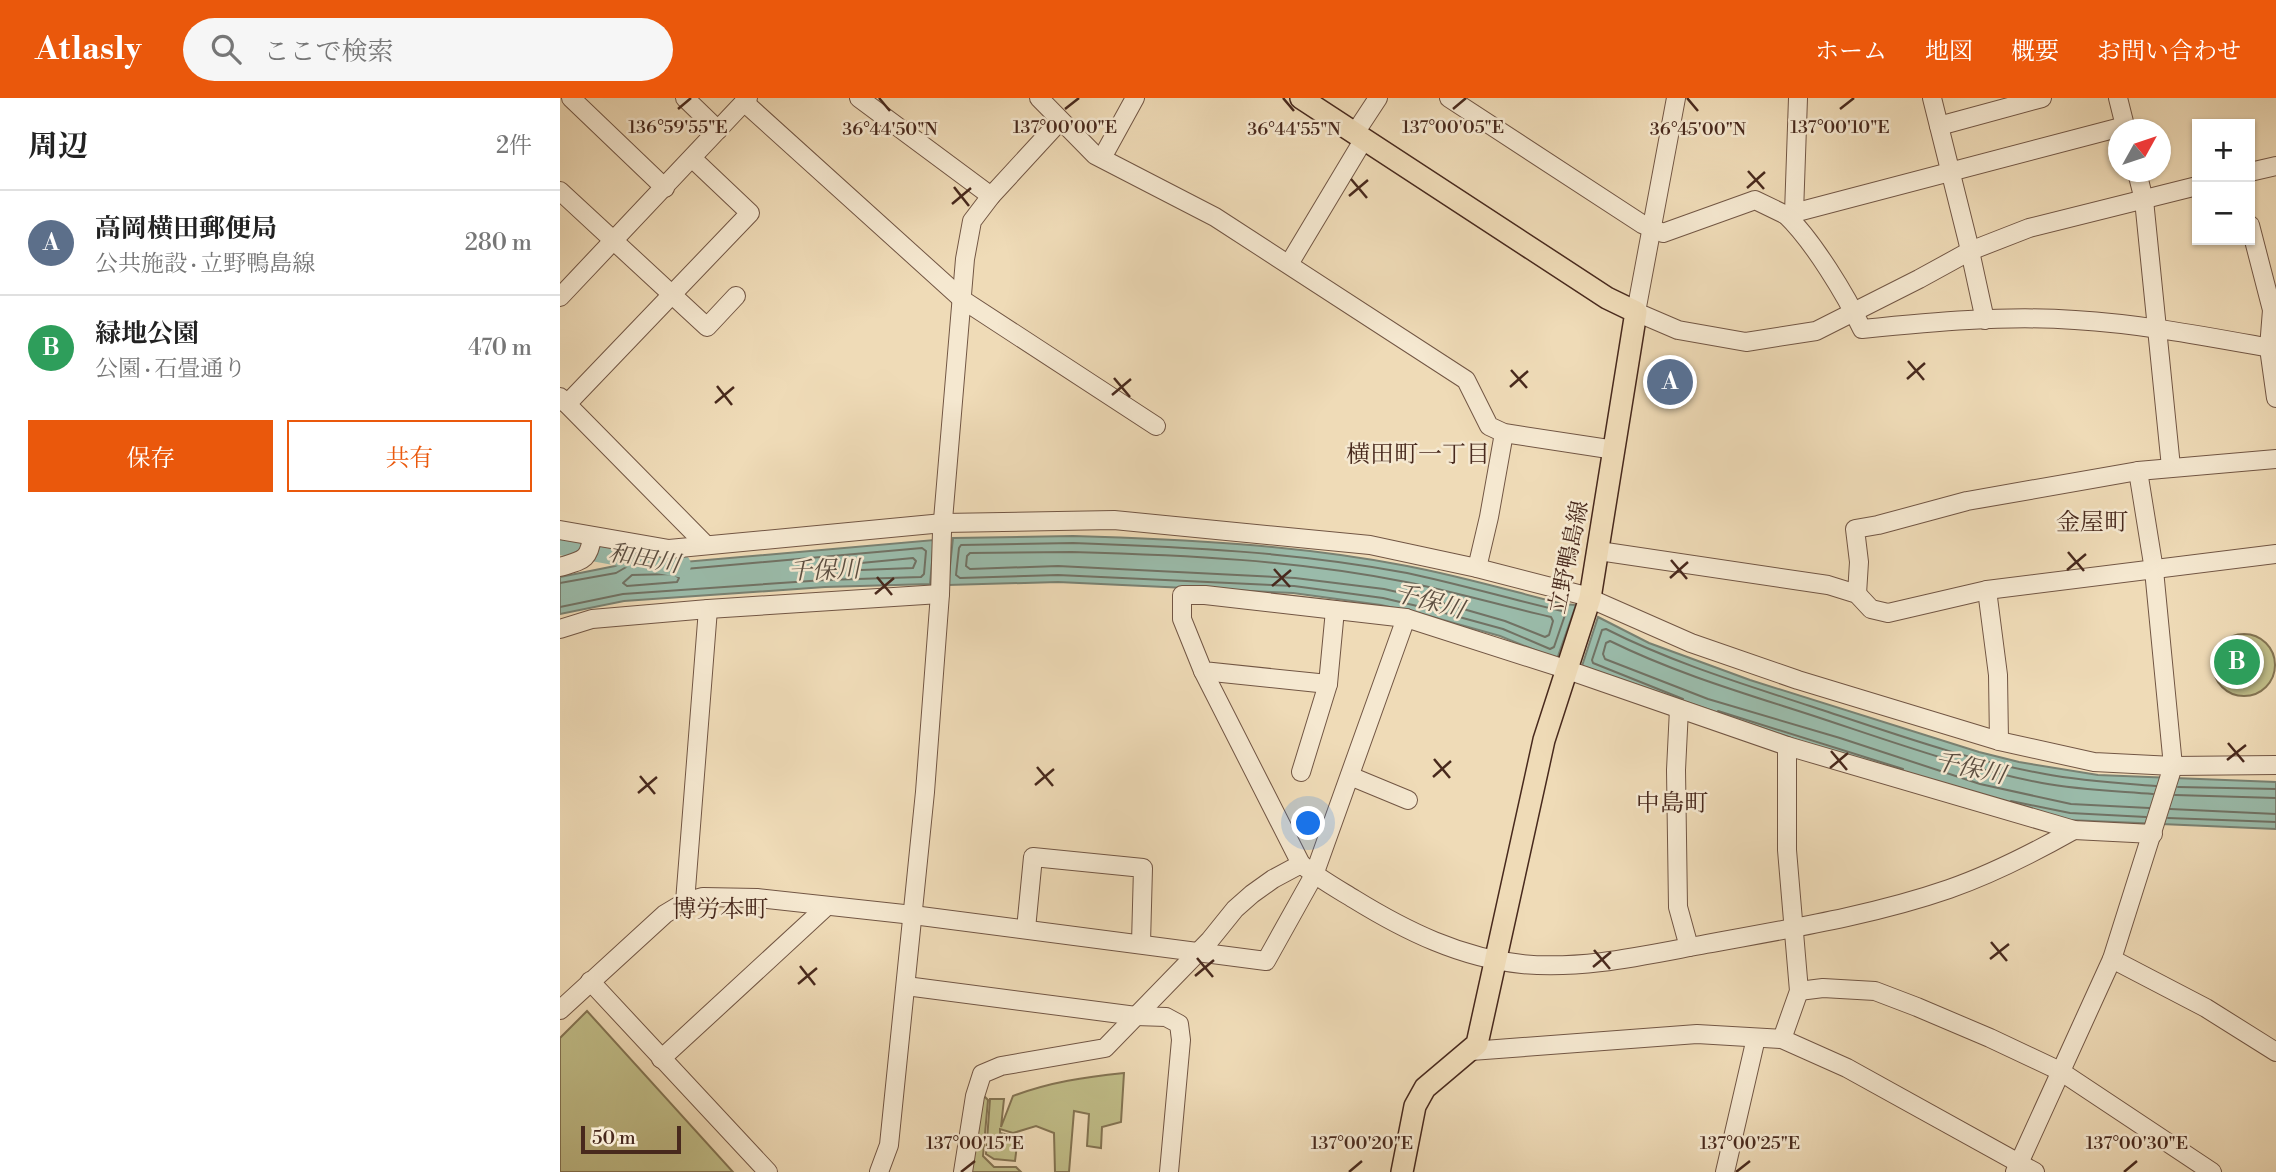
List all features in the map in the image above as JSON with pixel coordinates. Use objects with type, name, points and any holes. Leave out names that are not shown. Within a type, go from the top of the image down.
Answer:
[{"type":"main road","points":[[1301,98],[1607,298],[1636,312]]},
{"type":"main road","name":"立野鴨島線","points":[[1471,1051],[1477,1044],[1544,740],[1589,601],[1636,312]]},
{"type":"main road","points":[[1402,1172],[1415,1106],[1425,1088],[1471,1051]]},
{"type":"street","points":[[685,98],[718,130]]},
{"type":"street","points":[[859,98],[991,196]]},
{"type":"street","points":[[1039,98],[1095,155],[1215,218],[1466,380],[1489,426],[1504,433],[1615,450]]},
{"type":"street","points":[[1102,158],[1135,98]]},
{"type":"street","points":[[1289,264],[1378,98]]},
{"type":"street","points":[[1449,98],[1652,229],[1663,233],[1755,200],[1790,214],[1862,329],[1937,321],[2073,320],[2158,328],[2272,349]]},
{"type":"street","points":[[1676,98],[1636,312],[1678,330],[1746,342],[1816,331],[1970,251],[2029,228],[2192,187]]},
{"type":"street","points":[[1790,214],[1798,98]]},
{"type":"street","points":[[1932,98],[1970,251],[1984,320]]},
{"type":"street","points":[[1939,126],[2042,98]]},
{"type":"street","points":[[2118,98],[2124,119]]},
{"type":"street","points":[[561,294],[693,159],[746,100],[963,300],[1156,426]]},
{"type":"street","points":[[580,101],[665,188]]},
{"type":"street","points":[[879,1172],[889,1145],[913,915],[965,259],[972,221],[991,196],[1060,121]]},
{"type":"street","points":[[1790,214],[2108,132]]},
{"type":"street","points":[[693,159],[750,213],[564,400],[705,544]]},
{"type":"street","points":[[2255,171],[2276,166]]},
{"type":"street","points":[[2139,182],[2144,201],[2171,467]]},
{"type":"street","points":[[560,191],[707,327],[736,296]]},
{"type":"street","points":[[2255,244],[2272,310],[2276,398]]},
{"type":"street","points":[[1477,568],[1504,433]]},
{"type":"street","points":[[1857,594],[1859,562],[1856,529],[1967,502],[2137,471],[2276,459]]},
{"type":"street","points":[[2017,1167],[2112,959],[2172,769],[2154,570],[2137,471]]},
{"type":"street","points":[[560,530],[591,545],[669,549],[705,544],[943,527],[1114,520],[1370,545],[1477,568],[1589,601],[1691,643],[1798,680],[1999,741],[2094,762],[2172,769],[2276,765]]},
{"type":"street","points":[[560,567],[583,560],[591,545]]},
{"type":"street","points":[[1599,551],[1828,585],[1857,594],[1871,609],[1888,613],[1987,590],[2276,554]]},
{"type":"street","points":[[1987,590],[1998,674],[1999,741]]},
{"type":"street","points":[[560,629],[592,619],[940,591]]},
{"type":"street","points":[[2074,830],[2039,849],[1950,888],[1878,910],[1793,928],[1575,966],[1495,960],[1432,942],[1391,922],[1308,870],[1203,671],[1181,619],[1182,595],[1205,595],[1405,618],[1569,667],[1787,746],[2074,830],[2154,831]]},
{"type":"street","points":[[685,902],[708,609]]},
{"type":"street","points":[[1301,772],[1328,684],[1335,610]]},
{"type":"street","points":[[560,1010],[665,914],[685,902],[703,897],[730,896],[913,915],[1266,961],[1350,776],[1405,618]]},
{"type":"street","points":[[1203,671],[1328,684]]},
{"type":"street","points":[[1679,709],[1676,771],[1678,907],[1689,947]]},
{"type":"street","points":[[1782,1039],[1799,990],[1787,850],[1787,746]]},
{"type":"street","points":[[1350,776],[1408,800]]},
{"type":"street","points":[[1026,929],[1033,857],[1143,868],[1141,943]]},
{"type":"street","points":[[964,1172],[975,1096],[982,1074],[1001,1066],[1105,1048],[1252,894],[1308,870]]},
{"type":"street","points":[[661,1059],[827,906]]},
{"type":"street","points":[[2112,959],[2206,1008],[2276,1052]]},
{"type":"street","points":[[590,981],[768,1172]]},
{"type":"street","points":[[906,986],[1136,1016],[1166,1017],[1179,1024],[1181,1040],[1169,1172]]},
{"type":"street","points":[[1799,990],[1823,988],[1875,992],[1954,1022],[2060,1071],[2212,1172]]},
{"type":"street","points":[[1471,1051],[1697,1034],[1782,1039],[1847,1068],[2017,1167],[2035,1172]]},
{"type":"street","points":[[1725,1172],[1756,1038]]},
{"type":"shaded area","points":[[2244,634],[2256,636],[2266,643],[2273,653],[2273,677],[2266,687],[2256,694],[2244,696],[2232,694],[2222,687],[2215,677],[2213,665],[2215,653],[2222,643],[2232,636]]},
{"type":"shaded area","points":[[587,1011],[733,1172],[560,1172],[560,1038]]},
{"type":"shaded area","points":[[1124,1073],[1121,1122],[1102,1127],[1101,1148],[1087,1146],[1089,1114],[1074,1111],[1069,1172],[1055,1172],[1054,1133],[1036,1126],[1013,1133],[1000,1129],[1000,1133],[1018,1137],[1015,1161],[994,1159],[986,1154],[990,1099],[1004,1099],[1001,1127],[1013,1096],[1068,1081]]},
{"type":"shaded area","points":[[984,1096],[988,1100],[983,1156],[994,1167],[1016,1167],[1021,1172],[971,1172],[978,1100]]},
{"type":"water","name":"千保川","points":[[1073,536],[1199,541],[1324,553],[1427,570],[1576,605],[1557,659],[1500,636],[1429,616],[1381,605],[1293,593],[1058,582],[948,585],[953,538]]},
{"type":"water","name":"千保川","points":[[934,540],[930,584],[825,587],[624,601],[560,614],[560,577],[615,566],[620,564],[622,558],[646,560],[681,557],[684,562]]},
{"type":"water","name":"千保川","points":[[1598,617],[1649,643],[1750,680],[2019,762],[2098,775],[2276,782],[2276,829],[2069,820],[1835,753],[1582,666]]},
{"type":"waterway","name":"和田川","points":[[560,543],[679,565]]},
{"type":"place","name":"高岡横田郵便局","points":[[1670,382]]},
{"type":"place","name":"緑地公園","points":[[2237,662]]},
{"type":"district","name":"横田町一丁目","points":[[1418,454]]},
{"type":"district","name":"金屋町","points":[[2092,522]]},
{"type":"district","name":"中島町","points":[[1672,803]]},
{"type":"district","name":"博労本町","points":[[720,909]]}]
